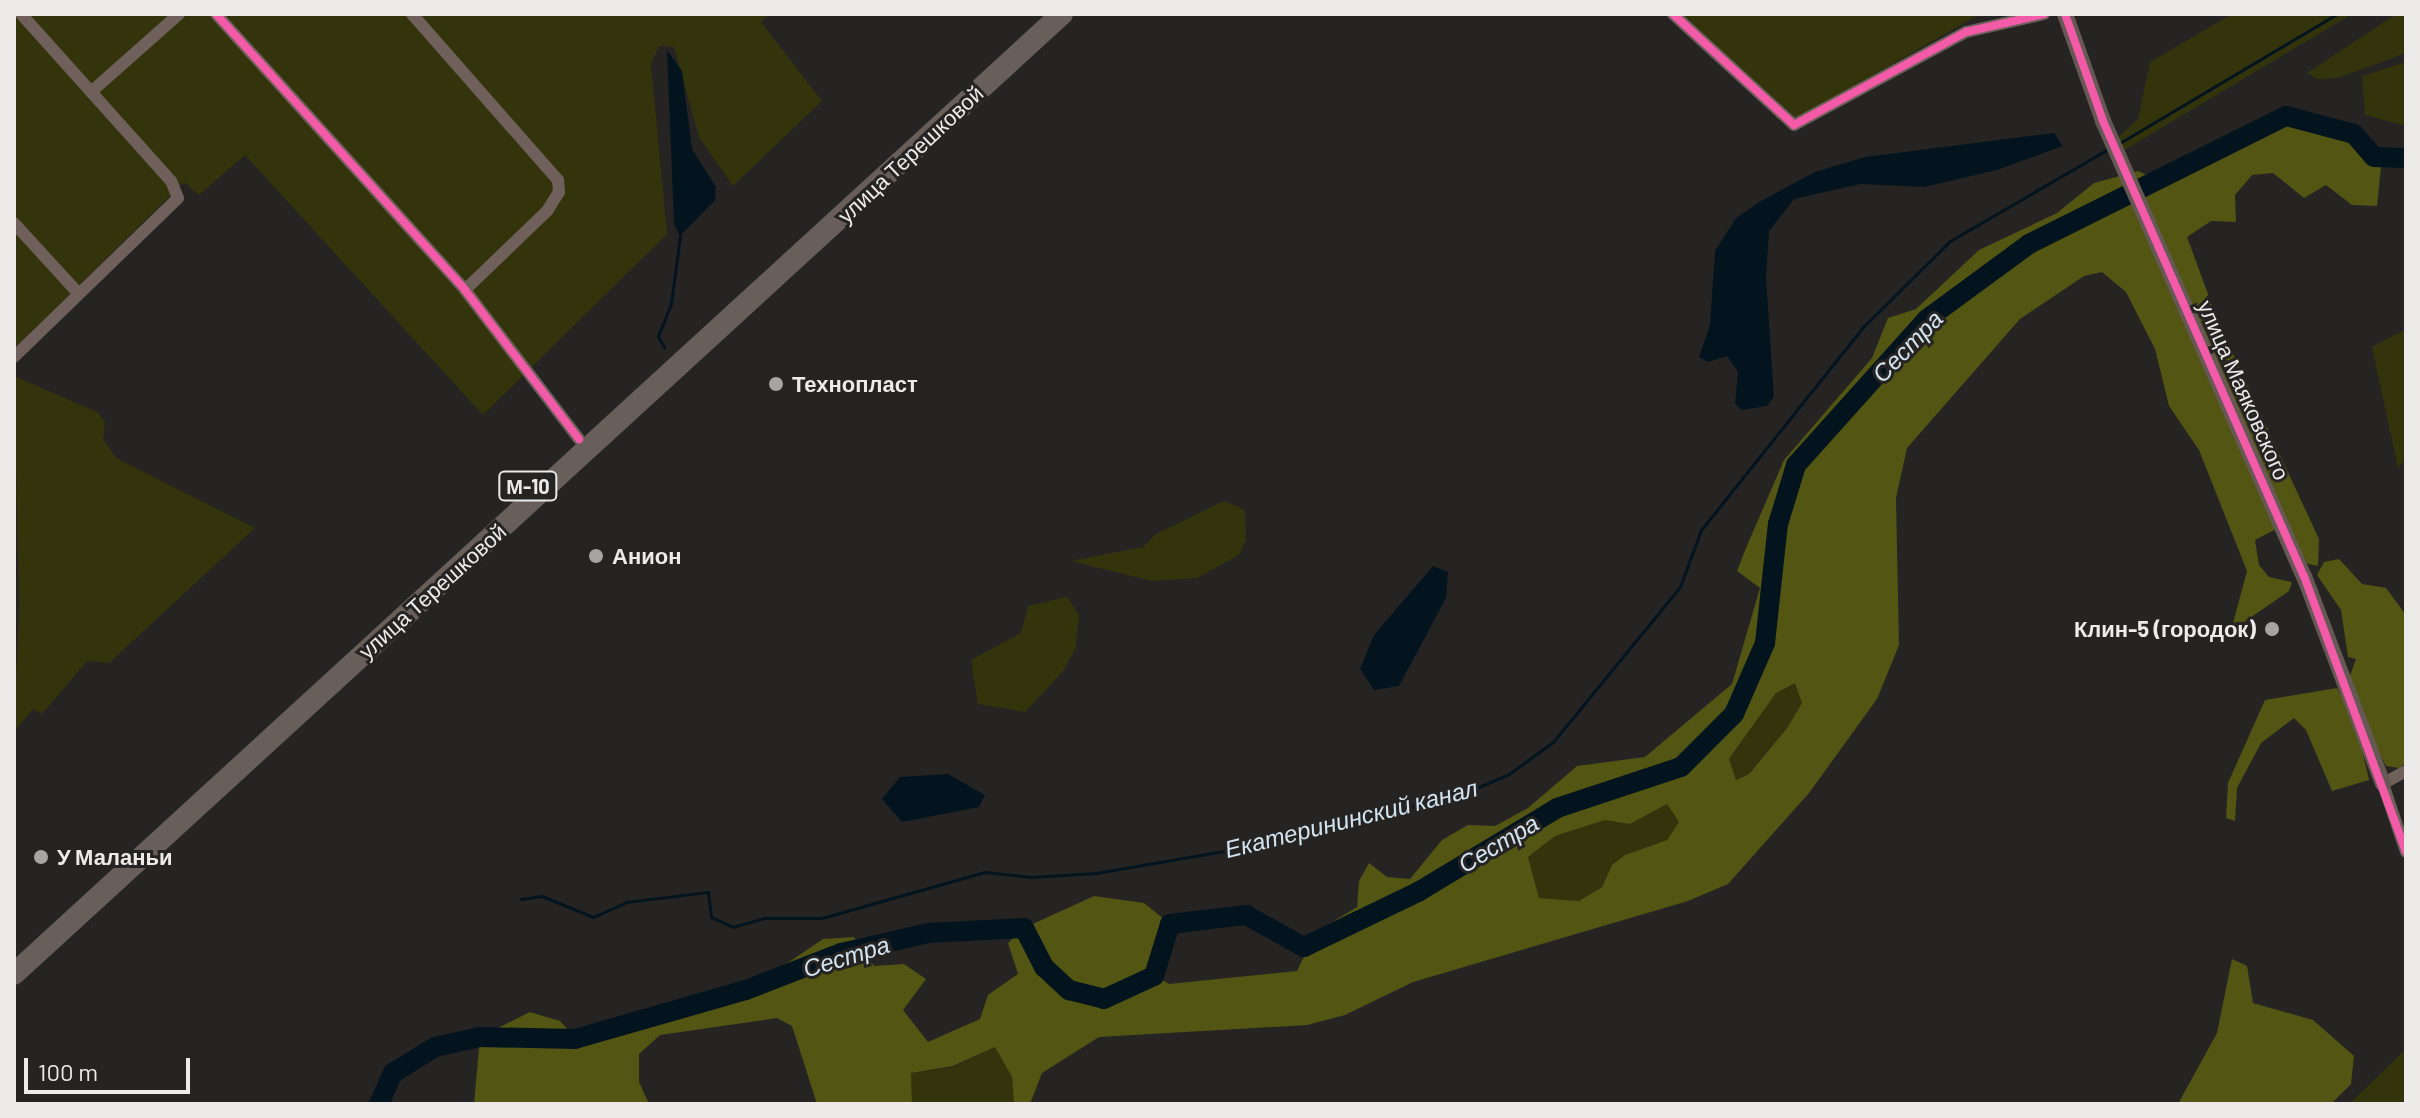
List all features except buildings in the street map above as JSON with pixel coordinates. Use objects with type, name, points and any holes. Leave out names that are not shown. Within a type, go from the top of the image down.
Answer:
[{"type":"highway","name":"улица Терешковой","points":[[14,956],[1042,14]]},
{"type":"highway","name":"улица Терешковой","points":[[14,974],[1062,14]]},
{"type":"street","points":[[14,357],[178,198],[171,181],[21,14]]},
{"type":"street","points":[[91,92],[179,14]]},
{"type":"street","points":[[216,14],[465,290],[579,439]]},
{"type":"street","points":[[412,14],[558,180],[559,192],[547,211],[465,290]]},
{"type":"street","points":[[1673,14],[1794,125],[1966,32],[2044,14]]},
{"type":"street","name":"улица Маяковского","points":[[2065,14],[2103,121],[2299,564],[2383,784]]},
{"type":"street","points":[[14,223],[78,293]]},
{"type":"street","points":[[2406,771],[2383,784],[2406,852]]},
{"type":"shaded area","points":[[14,14],[770,14],[761,22],[822,101],[733,186],[699,137],[674,47],[659,46],[651,64],[667,234],[483,415],[245,155],[199,195],[184,182],[14,349]]},
{"type":"shaded area","points":[[1679,14],[1980,14],[1797,119]]},
{"type":"shaded area","points":[[2232,14],[2352,14],[2121,152],[2115,140],[2138,119],[2150,62]]},
{"type":"shaded area","points":[[2396,14],[2406,14],[2406,53],[2338,78],[2318,79],[2307,73]]},
{"type":"shaded area","points":[[2406,62],[2406,126],[2365,115],[2362,76]]},
{"type":"shaded area","points":[[2286,116],[2354,134],[2374,157],[2406,158],[2406,165],[2381,167],[2377,206],[2352,205],[2326,185],[2304,198],[2273,173],[2252,175],[2235,195],[2236,222],[2211,221],[2187,237],[2219,324],[2319,539],[2318,566],[2304,563],[2286,524],[2255,540],[2259,565],[2269,577],[2292,582],[2289,591],[2231,631],[2247,571],[2199,450],[2169,406],[2155,349],[2126,292],[2102,272],[2084,276],[2020,319],[1907,448],[1896,498],[1899,645],[1877,699],[1809,793],[1728,884],[1688,901],[1413,982],[1345,1015],[1307,1025],[1099,1037],[1042,1073],[1030,1104],[1014,1104],[1012,1077],[995,1047],[953,1066],[911,1073],[912,1104],[817,1104],[792,1026],[777,1018],[660,1035],[639,1054],[639,1082],[649,1104],[474,1104],[480,1037],[530,1012],[560,1021],[576,1039],[746,991],[823,939],[854,937],[874,966],[904,964],[926,979],[903,1010],[928,1042],[980,1019],[988,995],[1018,974],[1008,943],[1024,928],[1094,896],[1144,903],[1170,924],[1154,975],[1169,984],[1297,971],[1316,932],[1357,907],[1359,881],[1369,863],[1387,877],[1410,879],[1442,840],[1468,825],[1495,826],[1528,808],[1577,766],[1645,757],[1732,684],[1760,588],[1737,571],[1746,548],[1784,460],[1872,358],[1888,318],[1916,309],[1979,250],[2057,213],[2094,183],[2138,171],[2155,179]],"holes":[[[1795,683],[1802,703],[1787,728],[1749,774],[1736,780],[1729,759],[1776,693]],[[1667,804],[1679,822],[1667,840],[1625,855],[1612,865],[1602,887],[1579,901],[1539,898],[1528,857],[1555,836],[1605,820],[1630,824]]]},
{"type":"shaded area","points":[[2406,329],[2406,458],[2398,468],[2372,347]]},
{"type":"shaded area","points":[[14,376],[97,412],[105,422],[103,439],[116,458],[255,528],[109,663],[87,661],[42,714],[33,709],[14,732],[19,608]]},
{"type":"shaded area","points":[[1224,501],[1245,510],[1246,540],[1239,555],[1197,578],[1152,581],[1071,561],[1143,547],[1156,534]]},
{"type":"shaded area","points":[[2339,559],[2362,584],[2386,588],[2406,615],[2406,763],[2399,768],[2386,766],[2375,744],[2350,676],[2356,659],[2348,657],[2341,610],[2317,575],[2324,562]]},
{"type":"shaded area","points":[[1067,597],[1079,615],[1076,647],[1064,670],[1025,712],[978,704],[971,660],[1021,633],[1028,606]]},
{"type":"shaded area","points":[[1795,683],[1802,703],[1787,728],[1748,774],[1736,780],[1729,759],[1776,693]]},
{"type":"shaded area","points":[[2337,688],[2356,723],[2369,780],[2332,791],[2306,730],[2294,718],[2261,743],[2237,788],[2235,821],[2226,818],[2228,783],[2265,700]]},
{"type":"shaded area","points":[[1667,804],[1679,822],[1667,840],[1625,855],[1612,865],[1602,887],[1579,901],[1539,898],[1528,857],[1555,836],[1605,820],[1630,824]]},
{"type":"shaded area","points":[[2232,959],[2247,966],[2253,1003],[2313,1020],[2354,1056],[2351,1084],[2331,1104],[2178,1104],[2217,1033]]},
{"type":"shaded area","points":[[995,1047],[1012,1077],[1014,1104],[912,1104],[911,1073],[953,1067]]},
{"type":"shaded area","points":[[2406,1049],[2406,1104],[2349,1104]]},
{"type":"water","points":[[667,50],[682,71],[692,149],[716,187],[715,200],[680,236],[674,224]]},
{"type":"water","points":[[2054,133],[2063,146],[1997,170],[1924,187],[1860,184],[1794,199],[1769,231],[1766,278],[1774,397],[1767,406],[1742,410],[1735,404],[1738,372],[1727,356],[1708,362],[1699,357],[1710,325],[1715,251],[1736,218],[1761,201],[1815,172],[1865,157]]},
{"type":"water","points":[[1433,566],[1448,572],[1446,598],[1399,686],[1374,690],[1360,669],[1374,635]]},
{"type":"water","points":[[948,774],[985,795],[979,807],[902,822],[882,799],[900,777]]},
{"type":"waterway","name":"Екатерининский канал","points":[[2118,144],[2337,14]]},
{"type":"waterway","name":"Сестра","points":[[379,1104],[393,1073],[435,1047],[480,1037],[575,1039],[746,990],[841,953],[928,933],[1024,928],[1044,967],[1069,990],[1104,999],[1154,976],[1170,924],[1246,915],[1304,947],[1418,892],[1557,808],[1681,767],[1734,714],[1765,643],[1778,524],[1796,465],[1927,319],[2029,244],[2286,116],[2354,134],[2374,157],[2406,158]]},
{"type":"waterway","name":"Екатерининский канал","points":[[521,899],[542,896],[593,917],[626,902],[708,892],[711,917],[733,927],[764,918],[822,918],[985,872],[1031,877],[1096,873],[1247,847],[1463,794],[1509,774],[1553,742],[1680,587],[1701,530],[1864,326],[1950,241],[2108,149]]},
{"type":"waterway","points":[[664,347],[658,336],[671,303],[680,236]]},
{"type":"cycle path","points":[[216,14],[465,290],[579,439]]},
{"type":"cycle path","points":[[1673,14],[1794,125],[1966,32],[2044,14]]},
{"type":"cycle path","points":[[2065,14],[2103,121],[2304,576],[2406,852]]},
{"type":"place","name":"Технопласт","points":[[776,384]]},
{"type":"place","name":"Анион","points":[[596,556]]},
{"type":"place","name":"Клин-5 (городок)","points":[[2272,629]]},
{"type":"place","name":"У Маланьи","points":[[41,857]]}]
